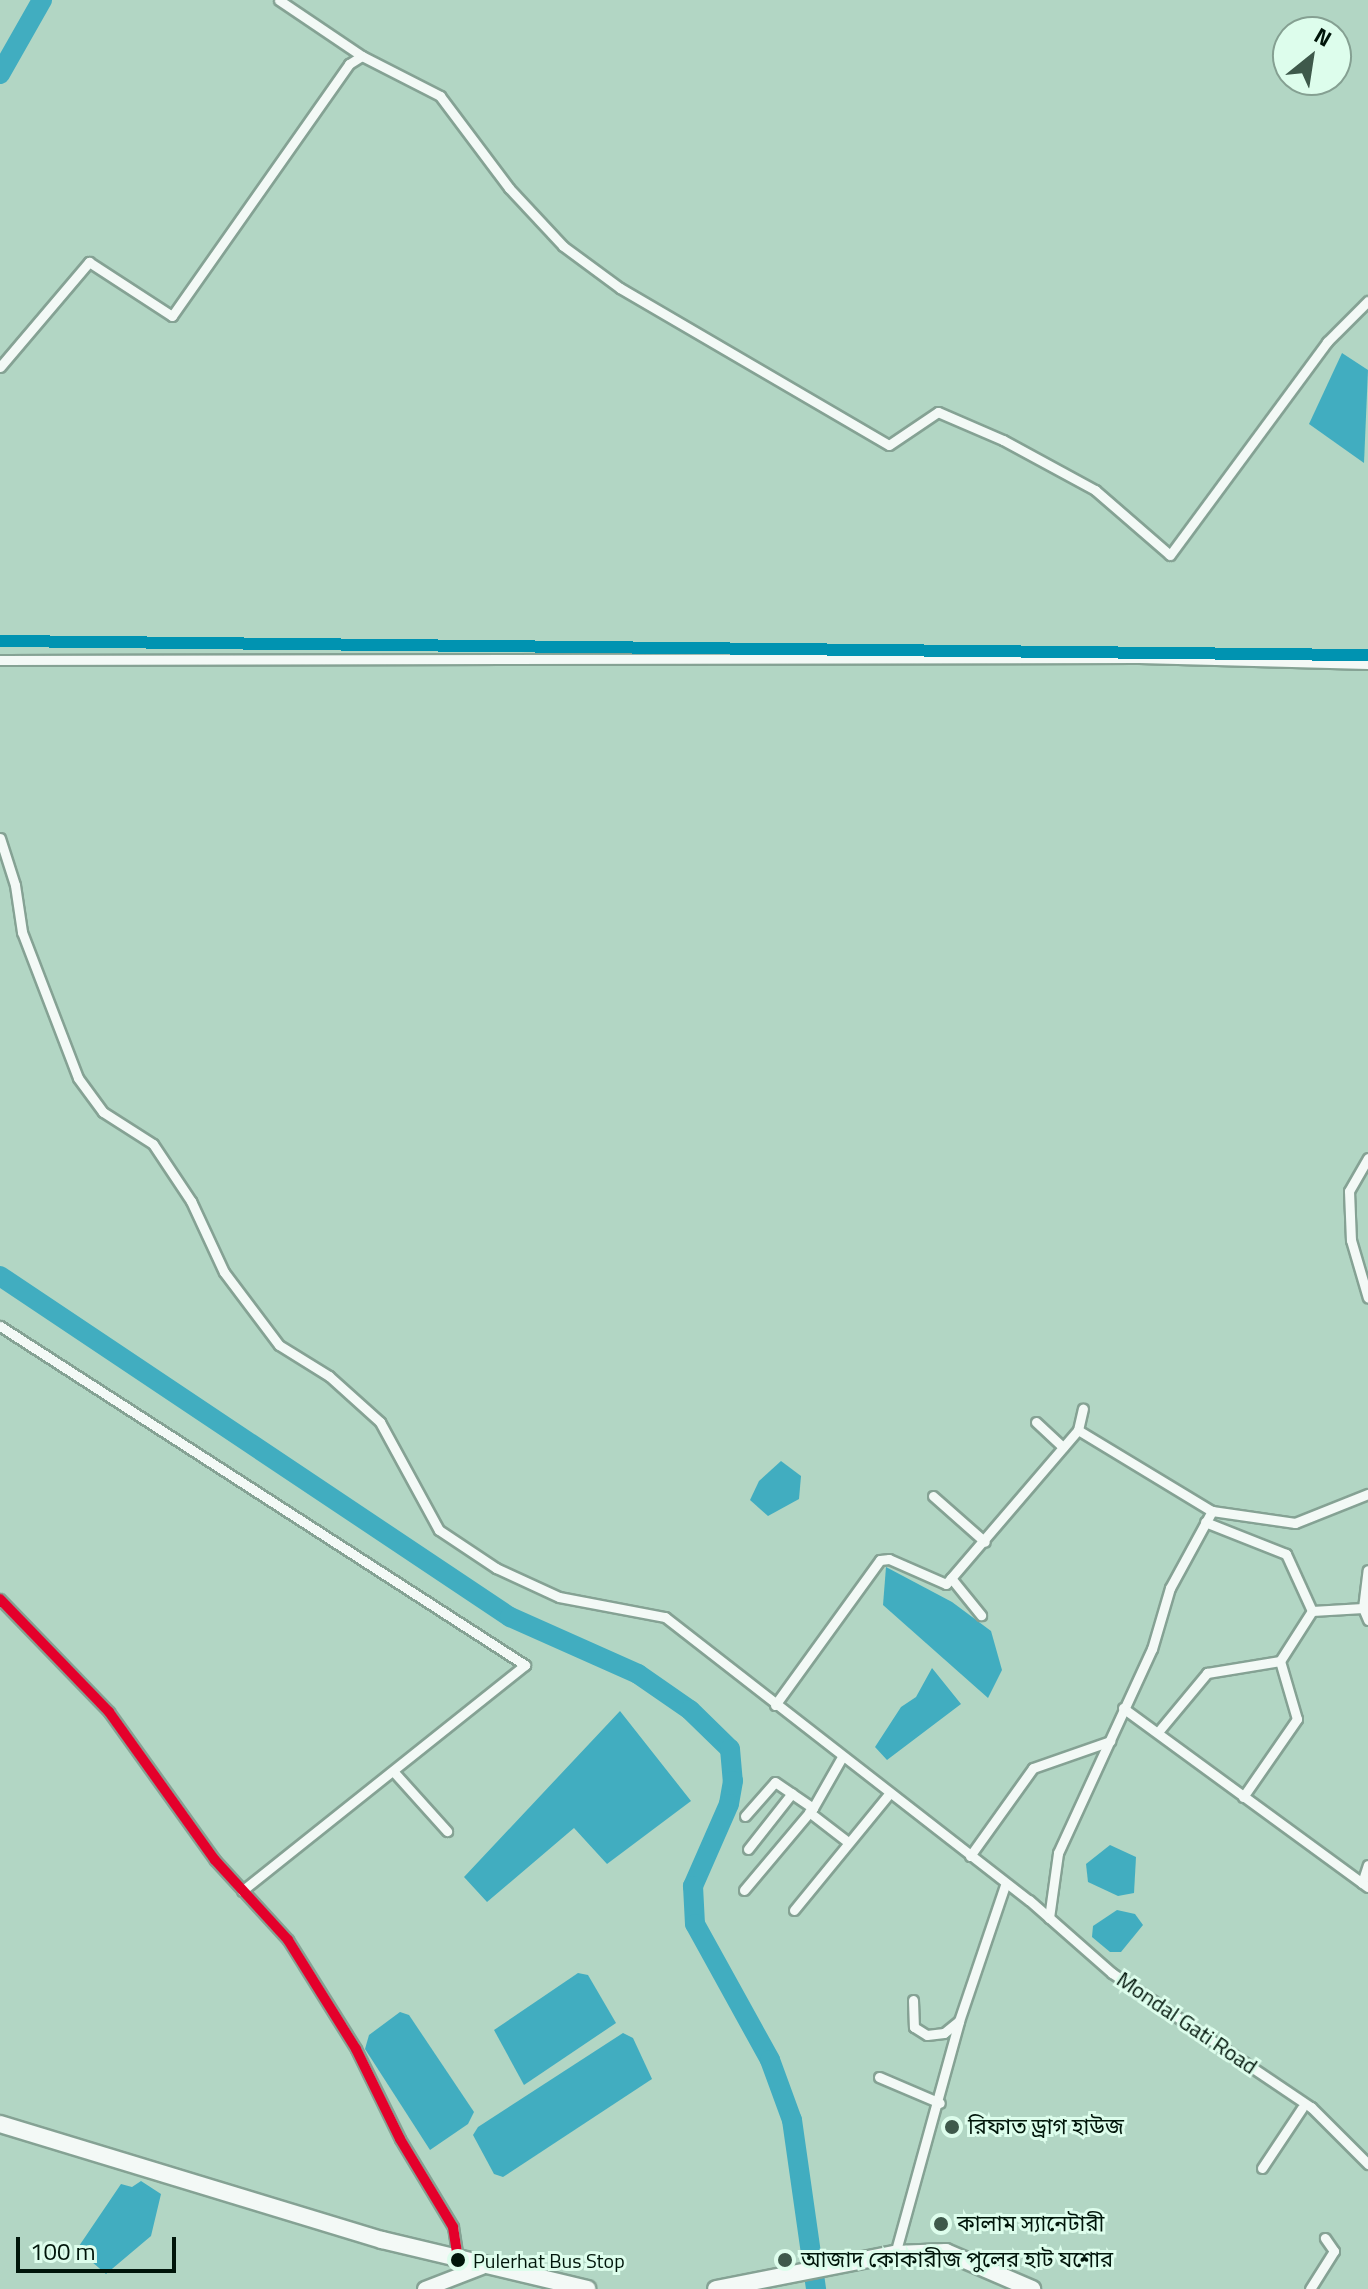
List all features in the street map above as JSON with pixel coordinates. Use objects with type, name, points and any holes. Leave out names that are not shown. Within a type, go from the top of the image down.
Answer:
[{"type":"highway","points":[[0,2124],[482,2267],[587,2289]]},
{"type":"highway","points":[[716,2289],[826,2271],[895,2254],[946,2252],[1032,2289]]},
{"type":"main road","points":[[425,2289],[482,2267]]},
{"type":"street","points":[[279,0],[362,56],[440,96],[509,188],[552,235],[620,288],[889,445],[938,412],[1003,440],[1095,490],[1170,555],[1327,342],[1368,301]]},
{"type":"street","points":[[0,367],[89,262],[172,316],[349,64],[362,56]]},
{"type":"street","points":[[0,660],[1139,658],[1368,664]]},
{"type":"street","name":"Mondal Gati Road","points":[[0,838],[15,885],[22,932],[78,1078],[103,1112],[153,1144],[191,1201],[224,1272],[279,1345],[329,1376],[380,1422],[439,1530],[496,1568],[559,1597],[665,1617],[1049,1918],[1112,1973],[1311,2107],[1367,2158]]},
{"type":"street","points":[[1368,1158],[1349,1191],[1351,1240],[1368,1298]]},
{"type":"street","points":[[0,1326],[525,1665],[242,1891]]},
{"type":"street","points":[[775,1705],[880,1560],[889,1559],[946,1584],[1078,1430],[1083,1409]]},
{"type":"street","points":[[1036,1422],[1063,1447]]},
{"type":"street","points":[[1078,1430],[1212,1511],[1295,1523],[1367,1488]]},
{"type":"street","points":[[933,1496],[985,1542]]},
{"type":"street","points":[[1049,1918],[1058,1853],[1152,1649],[1170,1588],[1212,1511]]},
{"type":"street","points":[[1205,1522],[1286,1554],[1312,1611]]},
{"type":"street","points":[[1368,1570],[1363,1608],[1368,1620]]},
{"type":"street","points":[[951,1578],[981,1615]]},
{"type":"street","points":[[0,1599],[109,1712],[242,1891],[288,1940],[356,2049],[400,2139],[453,2227],[458,2260]]},
{"type":"street","points":[[1312,1611],[1363,1608]]},
{"type":"street","points":[[1158,1732],[1207,1673],[1280,1661],[1312,1611]]},
{"type":"street","points":[[1243,1797],[1297,1719],[1280,1661]]},
{"type":"street","points":[[1123,1708],[1365,1885],[1368,1865]]},
{"type":"street","points":[[970,1856],[1033,1768],[1110,1741]]},
{"type":"street","points":[[744,1890],[811,1810],[842,1757]]},
{"type":"street","points":[[393,1771],[447,1831]]},
{"type":"street","points":[[745,1816],[775,1782],[848,1842]]},
{"type":"street","points":[[748,1849],[792,1793]]},
{"type":"street","points":[[794,1910],[889,1794]]},
{"type":"street","points":[[895,2254],[940,2103],[959,2021],[1005,1885]]},
{"type":"street","points":[[913,2000],[914,2027],[927,2035],[944,2033],[959,2021]]},
{"type":"street","points":[[879,2077],[940,2103]]},
{"type":"street","points":[[1262,2168],[1302,2108]]},
{"type":"street","points":[[1310,2289],[1334,2251],[1325,2238]]},
{"type":"water","points":[[1342,353],[1368,370],[1364,463],[1309,424]]},
{"type":"water","points":[[781,1461],[801,1476],[799,1499],[768,1516],[750,1500],[759,1481]]},
{"type":"water","points":[[886,1567],[952,1602],[991,1631],[1002,1670],[988,1698],[883,1605]]},
{"type":"water","points":[[932,1668],[961,1704],[887,1760],[875,1747],[901,1707],[916,1697]]},
{"type":"water","points":[[620,1711],[691,1801],[607,1864],[574,1828],[487,1902],[464,1877]]},
{"type":"water","points":[[1110,1845],[1136,1857],[1134,1893],[1118,1896],[1088,1882],[1086,1864]]},
{"type":"water","points":[[1117,1910],[1135,1914],[1143,1925],[1121,1952],[1110,1952],[1092,1937],[1093,1926]]},
{"type":"water","points":[[578,1973],[588,1975],[616,2023],[524,2085],[494,2030]]},
{"type":"water","points":[[400,2012],[409,2015],[474,2112],[468,2124],[430,2150],[365,2049],[369,2035]]},
{"type":"water","points":[[623,2033],[633,2038],[652,2079],[503,2177],[494,2174],[473,2135],[478,2127]]},
{"type":"water","points":[[141,2181],[161,2194],[151,2236],[106,2274],[77,2249],[121,2184],[132,2187]]},
{"type":"waterway","points":[[0,74],[42,0]]},
{"type":"waterway","points":[[0,1276],[510,1617],[638,1674],[690,1710],[730,1749],[733,1781],[729,1804],[693,1886],[695,1924],[770,2060],[792,2120],[816,2289]]},
{"type":"transit line","points":[[0,641],[1368,655]]},
{"type":"transit line","points":[[0,1599],[109,1712],[215,1860],[288,1940],[356,2049],[400,2139],[453,2227],[458,2260]]},
{"type":"place","name":"রিফাত ড্রাগ হাউজ","points":[[952,2127]]},
{"type":"place","name":"কালাম স্যানেটারী","points":[[941,2224]]},
{"type":"place","name":"Pulerhat Bus Stop","points":[[458,2260]]},
{"type":"place","name":"আজাদ কোকারীজ পুলের হাট যশোর","points":[[785,2260]]}]
